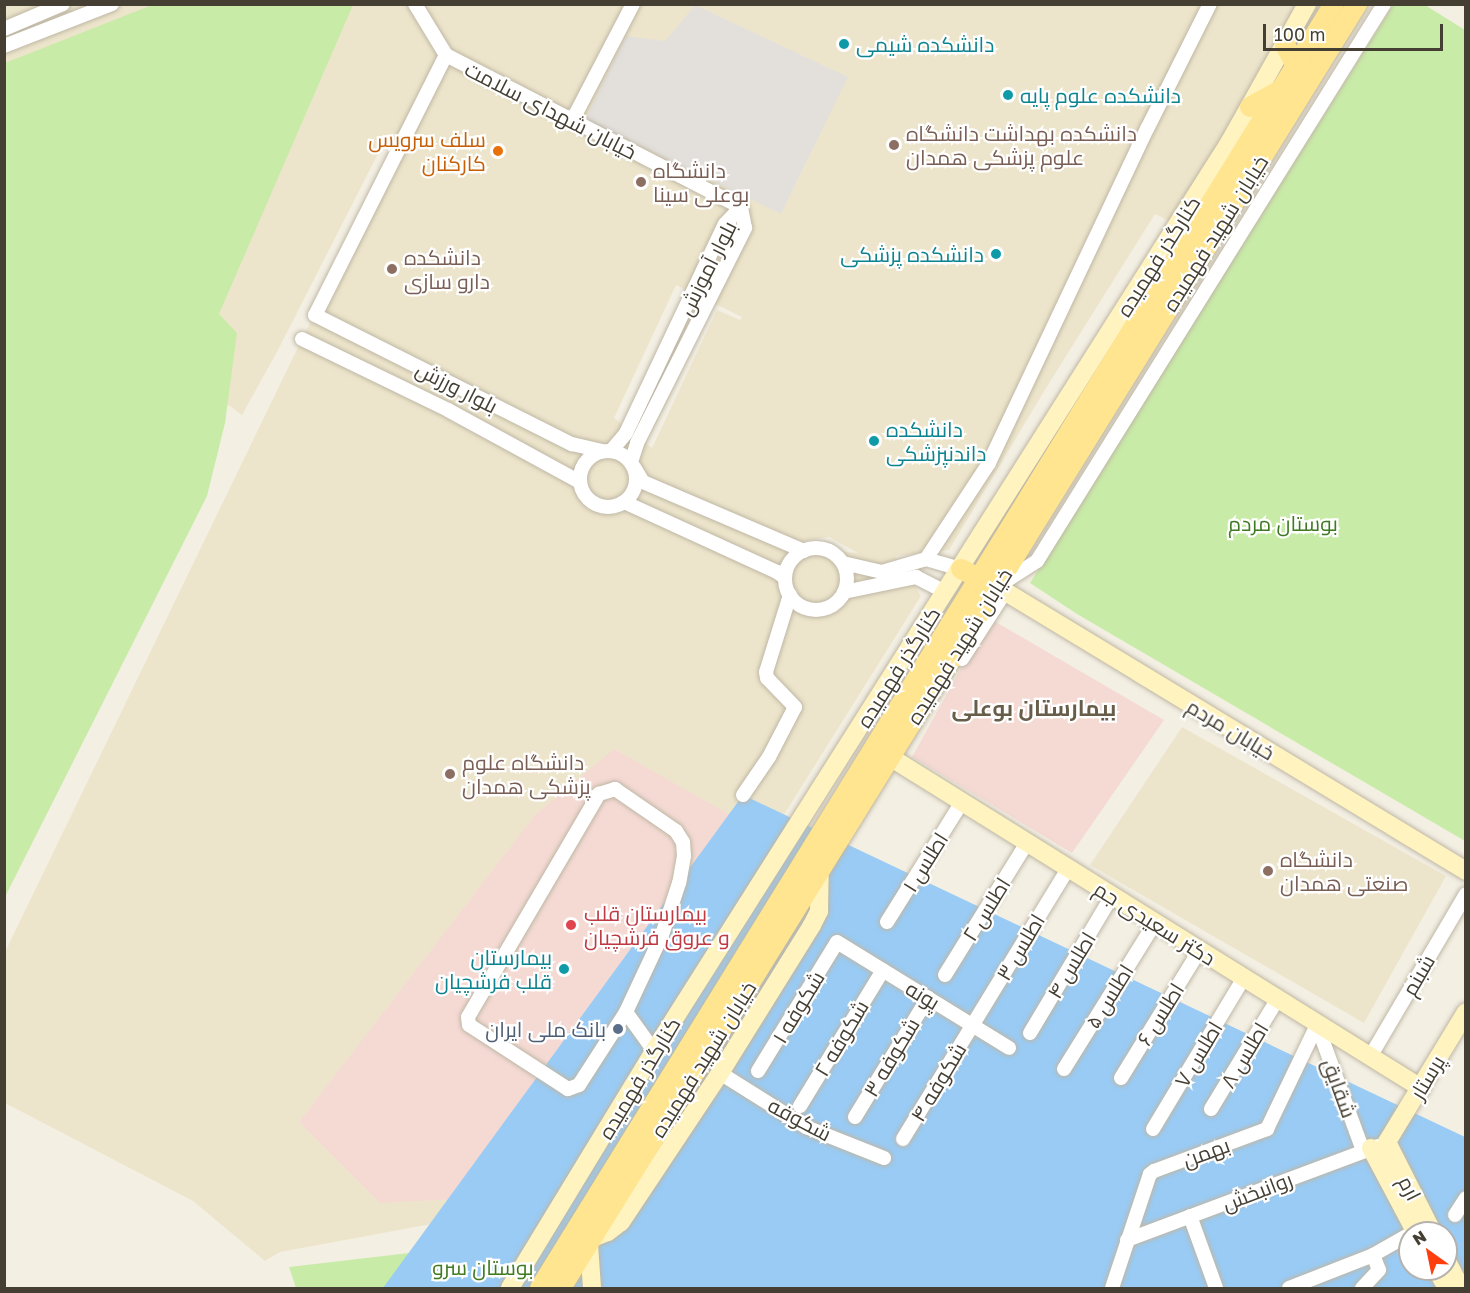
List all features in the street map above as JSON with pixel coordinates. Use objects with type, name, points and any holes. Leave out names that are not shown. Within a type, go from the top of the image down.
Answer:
[{"type":"main road","name":"خیابان شهید فهمیده","points":[[561,1288],[893,759],[1334,4]]},
{"type":"main road","name":"خیابان شهید فهمیده","points":[[540,1288],[993,585],[1357,4]]},
{"type":"main road","points":[[1285,45],[1297,68]]},
{"type":"main road","points":[[1250,107],[1284,89]]},
{"type":"main road","points":[[961,568],[993,585]]},
{"type":"street","points":[[4,29],[63,4]]},
{"type":"street","points":[[4,46],[112,4]]},
{"type":"street","name":"خیابان شهدای سلامت","points":[[415,4],[446,55],[741,207]]},
{"type":"street","points":[[572,121],[633,4]]},
{"type":"street","points":[[926,559],[989,463],[1147,129],[1210,4]]},
{"type":"street","name":"کنارگذر فهمیده","points":[[510,1288],[654,1052],[1250,107],[1307,4]]},
{"type":"street","points":[[993,585],[1037,561],[1384,4]]},
{"type":"street","name":"بلوار ورزش","points":[[446,55],[315,315],[572,444],[607,451]]},
{"type":"street","name":"بلوار آموزش","points":[[607,451],[626,433],[725,224],[741,207]]},
{"type":"street","name":"بلوار آموزش","points":[[632,464],[637,443],[745,228],[741,207]]},
{"type":"street","points":[[688,303],[703,311]]},
{"type":"street","name":"بلوار ورزش","points":[[302,339],[448,410],[580,482]]},
{"type":"street","points":[[624,502],[777,572],[785,578],[790,595],[804,607],[822,609],[831,606],[844,592],[847,582],[843,563],[837,556],[822,548],[804,550],[643,482],[632,464],[619,453],[607,451],[588,459],[583,466],[580,482],[588,499],[605,507],[624,502],[634,490],[632,464]]},
{"type":"street","points":[[785,578],[791,562],[804,550]]},
{"type":"street","points":[[843,563],[882,572],[926,559],[961,568]]},
{"type":"street","points":[[844,592],[916,577],[946,592]]},
{"type":"street","name":"خیابان مردم","points":[[993,585],[1466,871]]},
{"type":"street","points":[[743,795],[768,758],[795,706],[767,678],[766,672],[790,595]]},
{"type":"street","name":"دکتر سعیدی جم","points":[[893,759],[1421,1088]]},
{"type":"street","points":[[615,789],[676,831],[683,842],[684,856],[662,935],[626,1012],[579,1085],[568,1089],[469,1025],[468,1017],[599,794],[615,789]]},
{"type":"street","name":"اطلس ۱","points":[[887,922],[962,802]]},
{"type":"street","name":"اطلس ۲","points":[[945,975],[1027,843]]},
{"type":"street","name":"اطلس ۳","points":[[972,1024],[1068,869]]},
{"type":"street","points":[[592,1288],[590,1241],[621,1222],[720,1073],[819,911],[820,872]]},
{"type":"street","name":"شبنم","points":[[1370,1057],[1466,894]]},
{"type":"street","name":"اطلس ۴","points":[[1029,1033],[1112,896]]},
{"type":"street","name":"اطلس ۵","points":[[1064,1069],[1155,923]]},
{"type":"street","name":"پونه","points":[[837,942],[1009,1048]]},
{"type":"street","name":"شکوفه ۱","points":[[758,1071],[837,942]]},
{"type":"street","name":"اطلس ۶","points":[[1121,1078],[1199,951]]},
{"type":"street","name":"شکوفه ۲","points":[[800,1106],[883,970]]},
{"type":"street","name":"اطلس ۷","points":[[1153,1129],[1243,979]]},
{"type":"street","name":"شکوفه ۳","points":[[855,1117],[928,998]]},
{"type":"street","name":"اطلس ۸","points":[[1212,1110],[1277,1000]]},
{"type":"street","points":[[626,1012],[654,1052]]},
{"type":"street","name":"پرستار","points":[[1374,1147],[1421,1088],[1466,1012]]},
{"type":"street","name":"شکوفه ۴","points":[[903,1139],[972,1024]]},
{"type":"street","name":"شقایق","points":[[1317,1025],[1374,1147]]},
{"type":"street","name":"بهمن","points":[[1112,1288],[1148,1179],[1154,1171],[1267,1129],[1317,1025]]},
{"type":"street","name":"شکوفه","points":[[720,1073],[806,1127],[884,1158]]},
{"type":"street","name":"روانبخش","points":[[1127,1240],[1374,1147]]},
{"type":"street","name":"ارم","points":[[1374,1147],[1411,1221]]},
{"type":"street","points":[[1455,1215],[1466,1198]]},
{"type":"street","points":[[1190,1216],[1216,1288]]},
{"type":"street","points":[[1289,1288],[1373,1255],[1398,1242]]},
{"type":"street","points":[[1362,1288],[1379,1270],[1373,1255]]},
{"type":"shaded area","name":"دانشگاه علوم پزشکی همدان","points":[[4,5],[1344,5],[1202,237],[1155,214],[1046,388],[949,550],[895,556],[921,596],[540,1204],[280,1252],[265,1261],[193,1201],[5,1103],[5,952],[302,339],[397,153],[382,146],[278,350],[242,415],[176,367],[5,94]],"holes":[[[676,285],[742,317],[740,320],[717,310],[652,448],[614,418]],[[741,517],[796,542],[829,537],[858,553],[781,547]]]},
{"type":"shaded area","points":[[695,5],[848,77],[781,214],[585,120],[626,36],[665,41]]},
{"type":"shaded area","points":[[989,618],[1164,720],[1072,853],[912,757]]},
{"type":"shaded area","name":"دانشگاه صنعتی همدان","points":[[1182,727],[1446,876],[1364,1023],[1090,865]]},
{"type":"shaded area","name":"بیمارستان قلب و عروق فرشچیان","points":[[614,749],[753,828],[536,1195],[380,1203],[299,1122],[535,815]]},
{"type":"green space","points":[[152,5],[353,5],[219,314],[237,333],[225,423],[207,496],[5,897],[5,63]]},
{"type":"green space","name":"بوستان مردم","points":[[1393,5],[1425,5],[1465,30],[1465,841],[1077,614],[1030,583]]},
{"type":"green space","name":"بوستان سرو","points":[[529,1239],[493,1288],[296,1288],[289,1267]]},
{"type":"water","points":[[743,795],[1465,1137],[1465,1288],[383,1288]]},
{"type":"place","name":"دانشکده شیمی","points":[[844,44]]},
{"type":"place","name":"دانشکده علوم پایه","points":[[1008,95]]},
{"type":"place","name":"دانشکده بهداشت دانشگاه علوم پزشکی همدان","points":[[894,145]]},
{"type":"place","name":"سلف سرویس کارکنان","points":[[498,151]]},
{"type":"place","name":"دانشگاه بوعلی سینا","points":[[641,182]]},
{"type":"place","name":"دانشکده پزشکی","points":[[996,254]]},
{"type":"place","name":"دانشکده دارو سازی","points":[[392,269]]},
{"type":"place","name":"دانشکده داندنپزشکی","points":[[874,441]]},
{"type":"place","name":"دانشگاه علوم پزشکی همدان","points":[[450,774]]},
{"type":"place","name":"دانشگاه صنعتی همدان","points":[[1268,871]]},
{"type":"place","name":"بیمارستان قلب و عروق فرشچیان","points":[[571,925]]},
{"type":"place","name":"بیمارستان قلب فرشچیان","points":[[564,969]]},
{"type":"place","name":"بانک ملی ایران","points":[[618,1029]]},
{"type":"district","name":"بیمارستان بوعلی","points":[[1034,708]]}]
